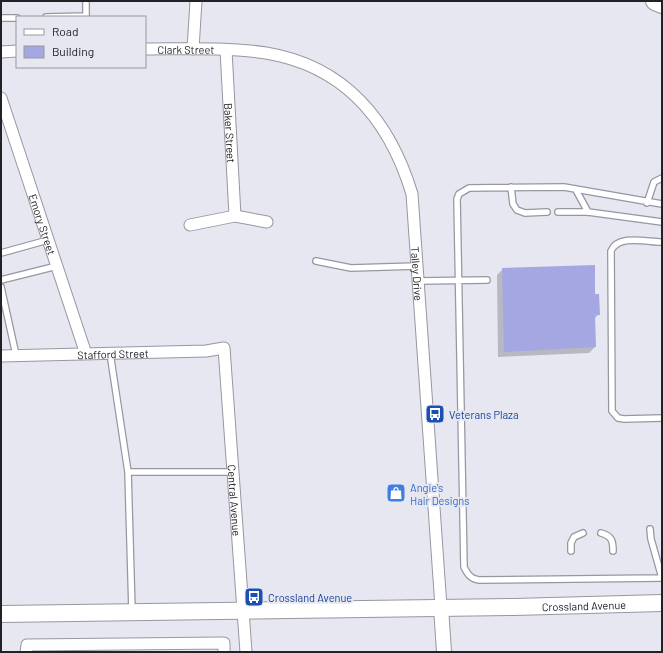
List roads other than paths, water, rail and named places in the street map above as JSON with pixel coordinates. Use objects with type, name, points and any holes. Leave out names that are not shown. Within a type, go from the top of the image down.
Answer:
[{"type":"main road","points":[[655,1],[662,4]]},
{"type":"main road","name":"Crossland Avenue","points":[[1,614],[244,609],[441,608],[662,603]]},
{"type":"street","points":[[193,49],[196,1]]},
{"type":"street","name":"Clark Street","points":[[146,49],[226,50]]},
{"type":"street","name":"Baker Street","points":[[226,50],[235,216]]},
{"type":"street","name":"Talley Drive","points":[[226,50],[267,53],[310,65],[338,80],[365,105],[383,129],[404,168],[412,194],[441,608]]},
{"type":"street","points":[[1,52],[16,51]]},
{"type":"street","name":"Emory Street","points":[[1,98],[85,351]]},
{"type":"street","points":[[190,225],[235,216],[267,222]]},
{"type":"street","name":"Stafford Street","points":[[1,356],[206,351],[224,348]]},
{"type":"street","name":"Central Avenue","points":[[224,348],[246,652]]},
{"type":"street","points":[[441,608],[444,652]]},
{"type":"street","points":[[26,652],[26,645],[224,643],[224,652]]},
{"type":"lane","points":[[86,1],[86,16]]},
{"type":"lane","points":[[1,18],[16,18]]},
{"type":"lane","points":[[647,203],[654,182],[662,178]]},
{"type":"lane","points":[[511,187],[513,204],[517,210],[525,213],[547,212]]},
{"type":"lane","points":[[650,529],[651,539],[662,578],[480,580],[474,579],[467,573],[464,567],[458,280],[459,194],[469,188],[551,187],[647,203],[662,204]]},
{"type":"lane","points":[[576,190],[588,212]]},
{"type":"lane","points":[[558,212],[588,212],[662,222]]},
{"type":"lane","points":[[1,254],[48,240]]},
{"type":"lane","points":[[662,242],[619,242],[613,246],[611,259],[612,411],[618,418],[624,419],[662,418]]},
{"type":"lane","points":[[316,261],[351,268],[417,266]]},
{"type":"lane","points":[[1,280],[57,266]]},
{"type":"lane","points":[[418,281],[487,280]]},
{"type":"lane","points":[[1,287],[16,355]]},
{"type":"lane","points":[[110,353],[128,472],[132,611]]},
{"type":"lane","points":[[128,472],[233,472]]},
{"type":"lane","points":[[601,533],[610,536],[613,541],[613,551]]},
{"type":"lane","points":[[571,551],[571,543],[574,537],[583,534]]},
{"type":"place","name":"Veterans Plaza","points":[[435,414]]},
{"type":"place","name":"Angie's Hair Designs","points":[[396,493]]},
{"type":"place","name":"Crossland Avenue","points":[[254,597]]}]
